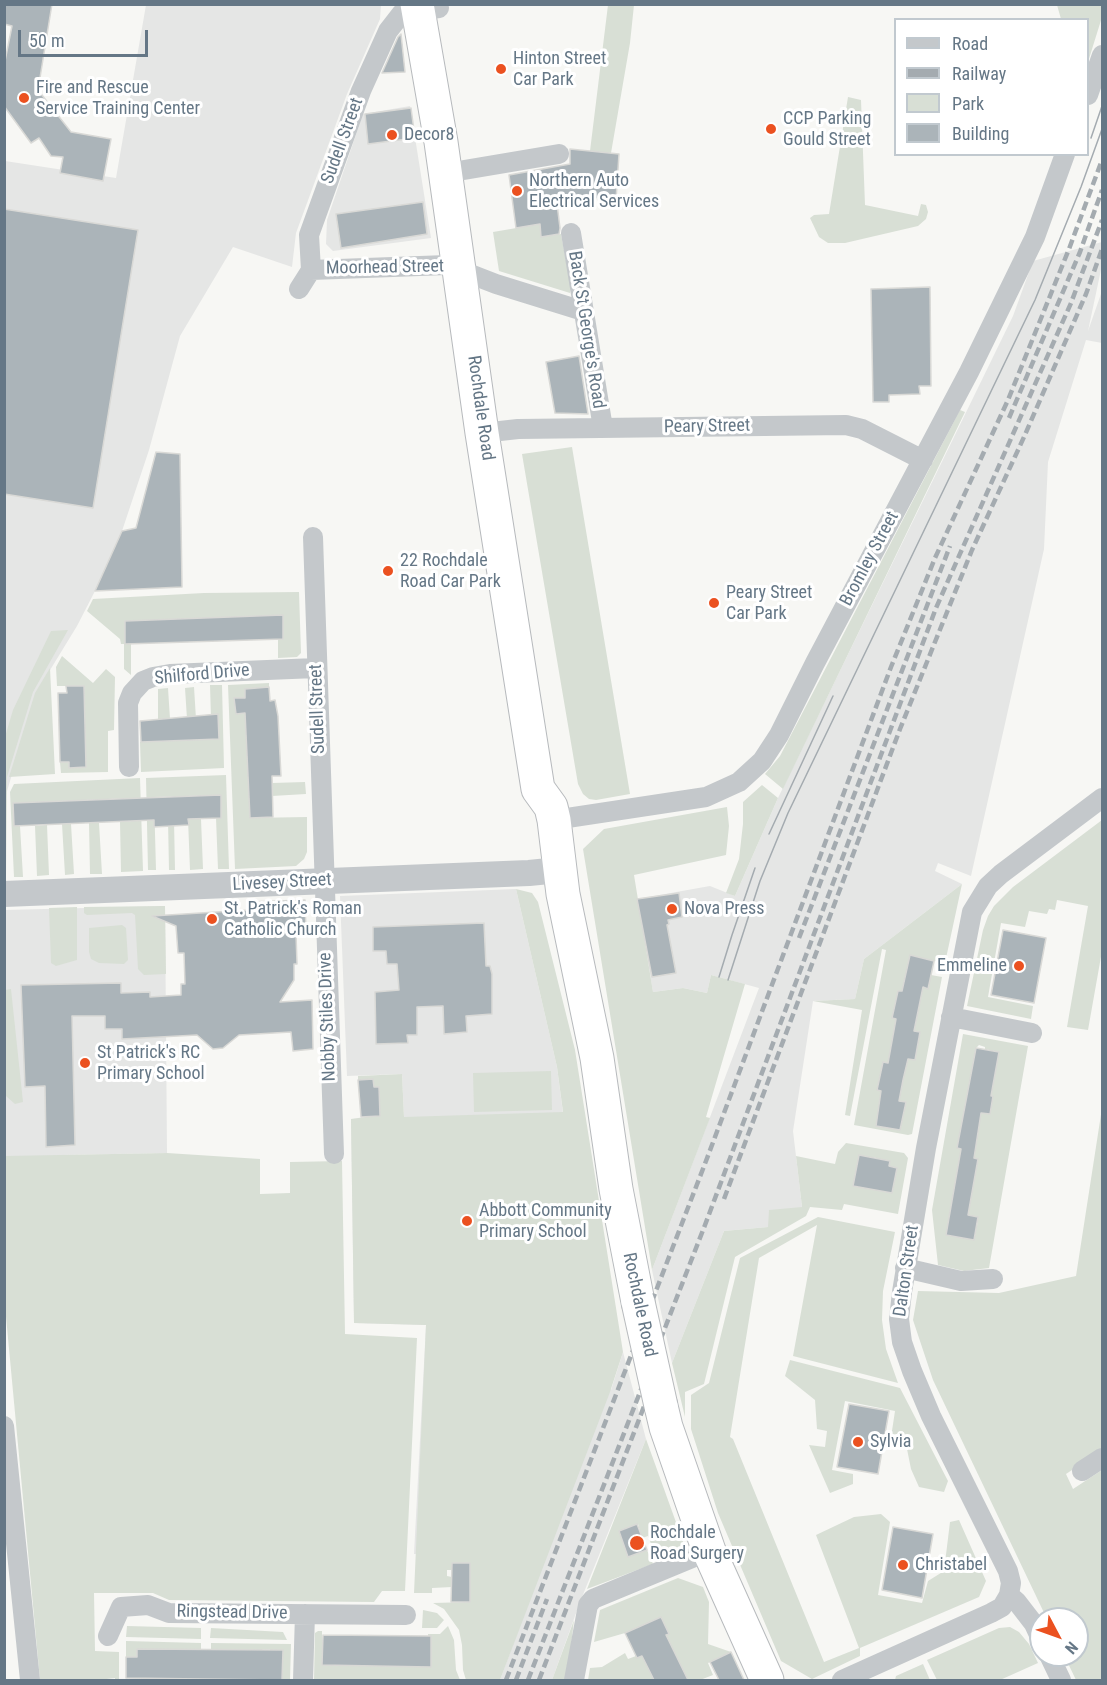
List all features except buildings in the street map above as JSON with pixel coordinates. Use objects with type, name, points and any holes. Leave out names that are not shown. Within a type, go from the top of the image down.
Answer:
[{"type":"highway","name":"Rochdale Road","points":[[428,7],[464,170],[471,274],[494,432],[538,789],[553,813],[559,870],[597,1058],[616,1189],[638,1302],[666,1427],[709,1551],[767,1680]]},
{"type":"highway","name":"Rochdale Road","points":[[428,7],[441,142],[471,274]]},
{"type":"street","name":"Sudell Street","points":[[311,270],[309,235],[361,91],[388,31],[402,13],[428,7]]},
{"type":"street","points":[[1089,92],[1102,55]]},
{"type":"street","points":[[464,170],[559,154]]},
{"type":"street","name":"Bromley Street","points":[[553,813],[706,797],[739,782],[757,767],[779,735],[974,362],[1035,237],[1064,156]]},
{"type":"street","name":"Back St George's Road","points":[[571,233],[603,428]]},
{"type":"street","name":"Moorhead Street","points":[[311,270],[447,265],[583,311]]},
{"type":"street","points":[[299,289],[311,270]]},
{"type":"street","name":"Peary Street","points":[[494,432],[518,429],[846,425],[862,429],[923,460]]},
{"type":"street","name":"Sudell Street","points":[[313,537],[323,881]]},
{"type":"street","name":"Shilford Drive","points":[[129,767],[128,703],[132,693],[143,681],[170,674],[316,668]]},
{"type":"street","name":"Dalton Street","points":[[1009,1595],[1011,1583],[1008,1570],[931,1416],[902,1341],[899,1319],[905,1268],[951,1017],[970,922],[976,904],[988,886],[1001,874],[1102,798]]},
{"type":"street","name":"Livesey Street","points":[[4,894],[559,870]]},
{"type":"street","name":"Nobby Stiles Drive","points":[[323,881],[334,1154]]},
{"type":"street","points":[[951,1017],[1032,1033]]},
{"type":"street","points":[[905,1268],[961,1281],[993,1279]]},
{"type":"street","points":[[4,1426],[30,1680]]},
{"type":"street","points":[[1082,1471],[1102,1458]]},
{"type":"street","points":[[574,1680],[588,1605],[593,1599],[709,1551]]},
{"type":"street","points":[[842,1680],[874,1674],[1002,1607],[1009,1595],[1029,1618]]},
{"type":"street","name":"Ringstead Drive","points":[[108,1636],[121,1607],[148,1605],[169,1613],[406,1615]]},
{"type":"street","name":"Ringstead Drive","points":[[303,1680],[305,1614]]},
{"type":"shaded area","points":[[146,5],[381,5],[380,19],[347,94],[296,233],[292,267],[233,247],[180,336],[149,450],[122,531],[77,626],[36,693],[5,798],[5,161],[116,178]]},
{"type":"shaded area","points":[[410,106],[431,238],[333,251],[326,244],[327,220],[363,114]]},
{"type":"shaded area","points":[[1102,242],[1102,265],[1088,331],[1102,291],[1102,343],[1086,340],[1048,462],[1044,549],[971,876],[938,863],[935,871],[962,884],[864,959],[855,999],[813,1001],[793,1131],[802,1207],[768,1227],[724,1231],[672,1363],[652,1270],[759,988],[711,975],[707,993],[683,988],[653,992],[637,899],[710,886],[735,896],[778,798],[1013,316],[1033,261]]},
{"type":"shaded area","name":"Abbott Community Primary School","points":[[516,889],[557,1067],[611,1390],[623,1352],[646,1439],[580,1602],[552,1680],[500,1680],[545,1557],[414,1554],[426,1325],[354,1323],[351,1119],[404,1117],[402,1074],[347,1076],[340,896]]},
{"type":"shaded area","name":"St Patrick's RC Primary School","points":[[165,906],[167,1153],[63,1155],[5,1198],[5,910]]},
{"type":"green space","points":[[608,5],[634,5],[630,43],[611,153],[590,151]]},
{"type":"green space","points":[[1057,5],[1102,5],[1102,17],[1089,59],[1089,18],[1061,18]]},
{"type":"green space","points":[[848,97],[861,100],[865,205],[918,216],[921,204],[926,205],[928,212],[926,219],[918,226],[845,243],[828,243],[819,237],[810,218],[814,215],[829,214]]},
{"type":"green space","points":[[540,224],[541,237],[561,234],[570,293],[499,271],[493,232]]},
{"type":"green space","points":[[960,410],[965,412],[783,789],[765,774],[780,756]]},
{"type":"green space","points":[[572,447],[630,794],[596,800],[589,799],[583,794],[578,784],[522,454]]},
{"type":"green space","points":[[299,592],[301,653],[297,657],[278,658],[278,639],[283,639],[282,615],[125,621],[125,643],[131,643],[131,675],[124,669],[124,644],[121,644],[120,639],[87,611],[93,599],[204,593]]},
{"type":"green space","points":[[68,630],[33,692],[7,777],[5,877],[5,737],[13,710],[51,631]]},
{"type":"green space","points":[[62,656],[93,683],[106,669],[115,677],[114,730],[108,731],[108,772],[61,773],[60,762],[69,762],[69,768],[86,767],[84,686],[57,686],[56,667]]},
{"type":"green space","points":[[50,668],[55,774],[9,777],[35,693]]},
{"type":"green space","points":[[269,683],[269,687],[245,689],[245,698],[235,699],[236,714],[245,713],[250,818],[307,817],[307,852],[304,859],[296,866],[235,869],[228,685]]},
{"type":"green space","points":[[210,685],[222,685],[224,768],[141,772],[140,742],[219,739],[218,718],[211,718]]},
{"type":"green space","points":[[194,687],[196,719],[187,719],[185,688]]},
{"type":"green space","points":[[168,688],[170,719],[158,720],[158,689]]},
{"type":"green space","points":[[226,775],[229,869],[218,869],[216,818],[221,817],[220,795],[154,797],[156,870],[148,870],[146,778]]},
{"type":"green space","points":[[140,778],[143,871],[121,872],[120,822],[133,821],[132,798],[13,803],[14,826],[20,826],[23,877],[14,877],[10,792],[14,784]]},
{"type":"green space","points":[[305,782],[306,794],[272,796],[272,783]]},
{"type":"green space","points":[[762,785],[778,798],[735,896],[726,893],[739,859],[743,802]]},
{"type":"green space","points":[[727,807],[729,826],[726,855],[634,875],[653,992],[683,988],[707,993],[711,975],[745,984],[706,1117],[710,1118],[652,1270],[583,849],[604,829]]},
{"type":"green space","points":[[188,819],[201,819],[203,869],[190,870]]},
{"type":"green space","points":[[168,820],[174,820],[175,870],[169,870]]},
{"type":"green space","points":[[1102,820],[1102,951],[1088,1030],[1067,1027],[1088,906],[1057,900],[1055,910],[1049,909],[1047,914],[1029,911],[1025,927],[1001,923],[988,997],[1033,1006],[1031,1019],[967,1006],[983,930],[994,906],[1013,887]]},
{"type":"green space","points":[[89,823],[99,823],[102,874],[90,874]]},
{"type":"green space","points":[[62,824],[71,824],[74,874],[65,875]]},
{"type":"green space","points":[[47,825],[49,875],[37,876],[35,826]]},
{"type":"green space","points":[[962,884],[945,963],[910,956],[904,984],[928,988],[931,975],[942,977],[912,1134],[854,1125],[886,950],[882,949],[850,1116],[845,1115],[862,1010],[813,1001],[855,999],[864,959]],"holes":[[[898,991],[921,995],[915,1023],[892,1018]],[[895,1027],[920,1032],[915,1060],[890,1055]],[[883,1062],[906,1066],[900,1094],[877,1089]],[[881,1098],[906,1102],[900,1130],[876,1126]]]},
{"type":"green space","name":"Abbott Community Primary School","points":[[516,889],[532,893],[538,902],[575,1050],[623,1352],[610,1392],[500,1680],[466,1680],[459,1630],[444,1609],[433,1603],[469,1602],[470,1563],[452,1563],[452,1570],[447,1570],[447,1576],[452,1577],[452,1587],[432,1588],[432,1593],[414,1593],[426,1325],[354,1323],[351,1119],[380,1115],[379,1087],[374,1087],[373,1079],[358,1080],[358,1076],[402,1074],[404,1117],[563,1112],[557,1067]]},
{"type":"green space","points":[[165,906],[166,974],[144,975],[138,969],[135,915],[132,913],[87,915],[84,913],[84,907]]},
{"type":"green space","points":[[77,907],[77,960],[56,966],[51,963],[49,908]]},
{"type":"green space","points":[[122,925],[126,928],[128,960],[124,964],[99,963],[91,959],[89,928]]},
{"type":"green space","points":[[11,989],[23,1102],[15,1104],[6,1096],[4,1081],[5,990]]},
{"type":"green space","points":[[963,1034],[1028,1046],[989,1268],[964,1271],[938,1265],[932,1210]],"holes":[[[979,1045],[999,1052],[995,1072],[985,1095],[993,1096],[990,1114],[981,1113],[975,1151],[957,1148],[976,1048]],[[960,1156],[978,1159],[968,1215],[978,1217],[977,1226],[973,1230],[976,1231],[974,1240],[946,1235]]]},
{"type":"green space","points":[[551,1071],[552,1110],[474,1112],[473,1073]]},
{"type":"green space","points":[[1102,1108],[1102,1450],[1066,1474],[1073,1489],[1102,1470],[1102,1680],[1076,1680],[1070,1667],[1089,1667],[1089,1607],[1041,1607],[933,1380],[913,1320],[918,1291],[999,1293],[1076,1276]]},
{"type":"green space","points":[[846,1143],[904,1153],[908,1158],[898,1214],[844,1204],[842,1210],[810,1207],[806,1216],[735,1257],[704,1384],[685,1392],[685,1417],[672,1363],[724,1231],[768,1227],[769,1210],[802,1207],[796,1156],[835,1164],[838,1152]],"holes":[[[859,1155],[863,1156],[862,1161],[873,1157],[876,1158],[875,1164],[889,1161],[889,1166],[897,1168],[892,1193],[853,1186]]]},
{"type":"green space","points":[[167,1153],[260,1159],[260,1194],[290,1193],[290,1162],[342,1161],[345,1334],[417,1338],[405,1591],[382,1591],[374,1602],[169,1600],[153,1593],[94,1593],[95,1651],[119,1652],[119,1680],[115,1678],[40,1680],[5,1306],[4,1156]]},
{"type":"green space","points":[[818,1217],[895,1232],[883,1291],[882,1320],[886,1349],[898,1383],[793,1356],[817,1225],[759,1258],[730,1437],[733,1439],[824,1662],[859,1648],[816,1535],[854,1517],[881,1514],[890,1522],[878,1595],[922,1603],[928,1581],[944,1571],[950,1522],[959,1520],[986,1581],[979,1597],[860,1648],[860,1656],[812,1679],[781,1661],[718,1513],[691,1429],[691,1395],[709,1383],[740,1258]]},
{"type":"green space","points":[[790,1360],[900,1388],[948,1481],[944,1492],[919,1487],[911,1469],[907,1449],[890,1444],[895,1411],[845,1401],[832,1470],[853,1474],[853,1484],[830,1493],[809,1445],[825,1447],[827,1431],[817,1429],[815,1400],[785,1376]]},
{"type":"green space","points":[[646,1439],[686,1550],[658,1562],[648,1536],[642,1538],[638,1524],[619,1531],[628,1556],[647,1550],[653,1564],[587,1589]]},
{"type":"green space","points":[[678,1578],[703,1587],[709,1602],[708,1644],[731,1652],[708,1663],[713,1675],[700,1680],[668,1680],[684,1673],[666,1635],[668,1633],[661,1617],[625,1633],[594,1642],[600,1610]]},
{"type":"green space","points":[[423,1610],[437,1613],[444,1620],[437,1628],[422,1628]]},
{"type":"green space","points":[[574,1620],[567,1680],[552,1680]]},
{"type":"green space","points":[[127,1626],[201,1628],[201,1639],[126,1637]]},
{"type":"green space","points":[[448,1626],[454,1640],[456,1670],[460,1680],[314,1680],[315,1633],[318,1631],[322,1631],[322,1665],[430,1667],[428,1634],[440,1634]]},
{"type":"green space","points":[[1010,1627],[1019,1632],[1029,1644],[1029,1667],[1000,1680],[937,1680],[927,1660],[999,1628]]},
{"type":"green space","points":[[211,1628],[283,1632],[287,1640],[210,1638]]},
{"type":"green space","points":[[126,1641],[201,1643],[201,1650],[138,1649],[137,1657],[126,1657]]},
{"type":"green space","points":[[211,1643],[291,1644],[290,1680],[282,1680],[283,1650],[270,1657],[270,1649],[262,1649],[263,1657],[232,1650],[211,1650]]},
{"type":"green space","points":[[625,1653],[628,1659],[642,1656],[654,1680],[588,1680],[590,1668],[602,1667]]},
{"type":"green space","points":[[923,1664],[930,1680],[895,1680],[896,1676]]},
{"type":"tram line","points":[[1091,138],[1102,106]]},
{"type":"tram line","points":[[728,980],[760,881],[788,813],[1035,300],[1102,129]]},
{"type":"tram line","points":[[769,834],[833,696]]},
{"type":"tram line","points":[[719,977],[755,868]]},
{"type":"railway","points":[[506,1680],[706,1161],[891,667],[935,558],[1008,400],[1102,160]]},
{"type":"railway","points":[[1009,418],[1080,252],[1102,190]]},
{"type":"railway","points":[[528,1680],[705,1225],[936,608],[1071,303],[1102,220]]},
{"type":"railway","points":[[724,1199],[900,729],[972,550],[1086,294],[1102,249]]},
{"type":"railway","points":[[799,938],[950,546]]},
{"type":"railway","points":[[539,1680],[658,1370]]},
{"type":"railway","points":[[516,1680],[547,1599]]},
{"type":"place","name":"Hinton Street Car Park","points":[[501,69]]},
{"type":"place","name":"Fire and Rescue Service Training Center","points":[[24,98]]},
{"type":"place","name":"CCP Parking Gould Street","points":[[771,129]]},
{"type":"place","name":"Decor8","points":[[392,135]]},
{"type":"place","name":"Northern Auto Electrical Services","points":[[517,191]]},
{"type":"place","name":"22 Rochdale Road Car Park","points":[[388,571]]},
{"type":"place","name":"Peary Street Car Park","points":[[714,603]]},
{"type":"place","name":"Nova Press","points":[[672,909]]},
{"type":"place","name":"St. Patrick's Roman Catholic Church","points":[[212,919]]},
{"type":"place","name":"Emmeline","points":[[1019,966]]},
{"type":"place","name":"St Patrick's RC Primary School","points":[[85,1063]]},
{"type":"place","name":"Abbott Community Primary School","points":[[467,1221]]},
{"type":"place","name":"Sylvia","points":[[858,1442]]},
{"type":"place","name":"Rochdale Road Surgery","points":[[637,1543]]},
{"type":"place","name":"Christabel","points":[[903,1565]]}]
